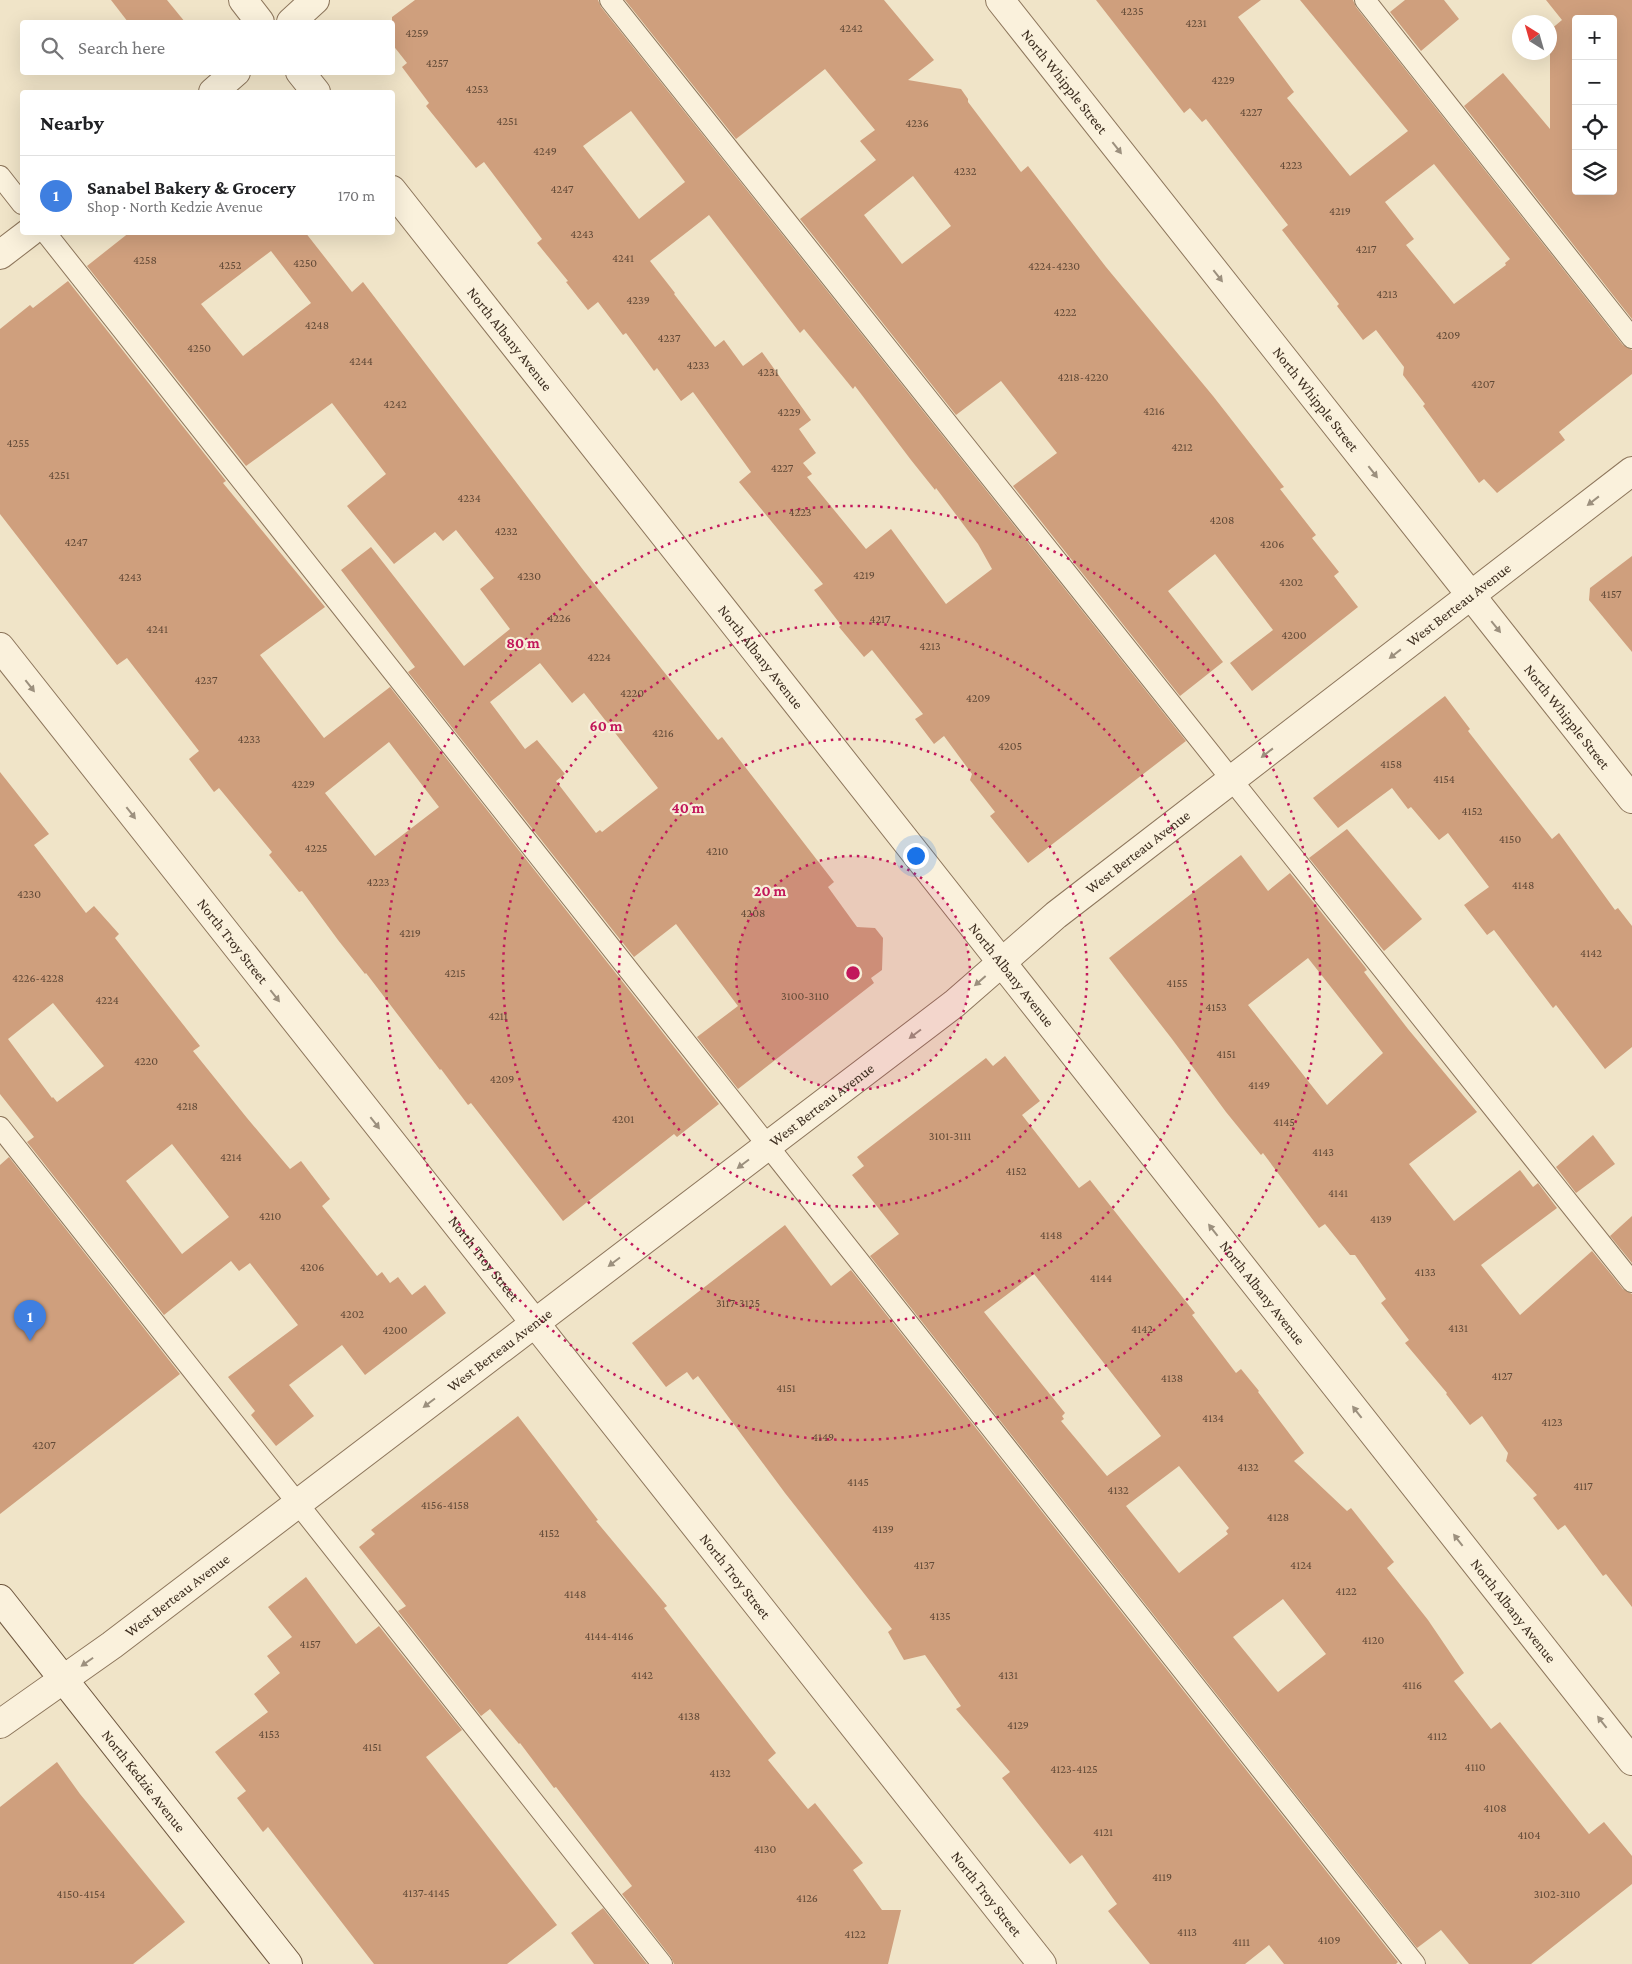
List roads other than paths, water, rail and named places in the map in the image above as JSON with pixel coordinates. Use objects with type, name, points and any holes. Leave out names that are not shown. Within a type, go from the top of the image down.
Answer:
[{"type":"street","points":[[242,0],[258,20]]},
{"type":"street","points":[[293,20],[315,0]]},
{"type":"street","name":"North Whipple Street","points":[[1000,0],[1632,798]]},
{"type":"street","points":[[215,90],[233,75]]},
{"type":"street","points":[[302,75],[314,90]]},
{"type":"street","name":"North Albany Avenue","points":[[395,194],[1632,1760]]},
{"type":"street","points":[[0,255],[26,235]]},
{"type":"street","name":"West Berteau Avenue","points":[[0,1724],[112,1645],[954,1004],[1056,915],[1632,471]]},
{"type":"street","name":"North Troy Street","points":[[0,647],[1042,1964]]},
{"type":"street","name":"North Kedzie Avenue","points":[[0,1599],[288,1964]]},
{"type":"lane","points":[[610,0],[1632,1282]]},
{"type":"lane","points":[[1365,0],[1632,338]]},
{"type":"lane","points":[[0,176],[20,201]]},
{"type":"lane","points":[[47,235],[1415,1964]]},
{"type":"lane","points":[[0,1127],[662,1964]]},
{"type":"place","name":"Sanabel Bakery & Grocery","points":[[30,1341]]}]
